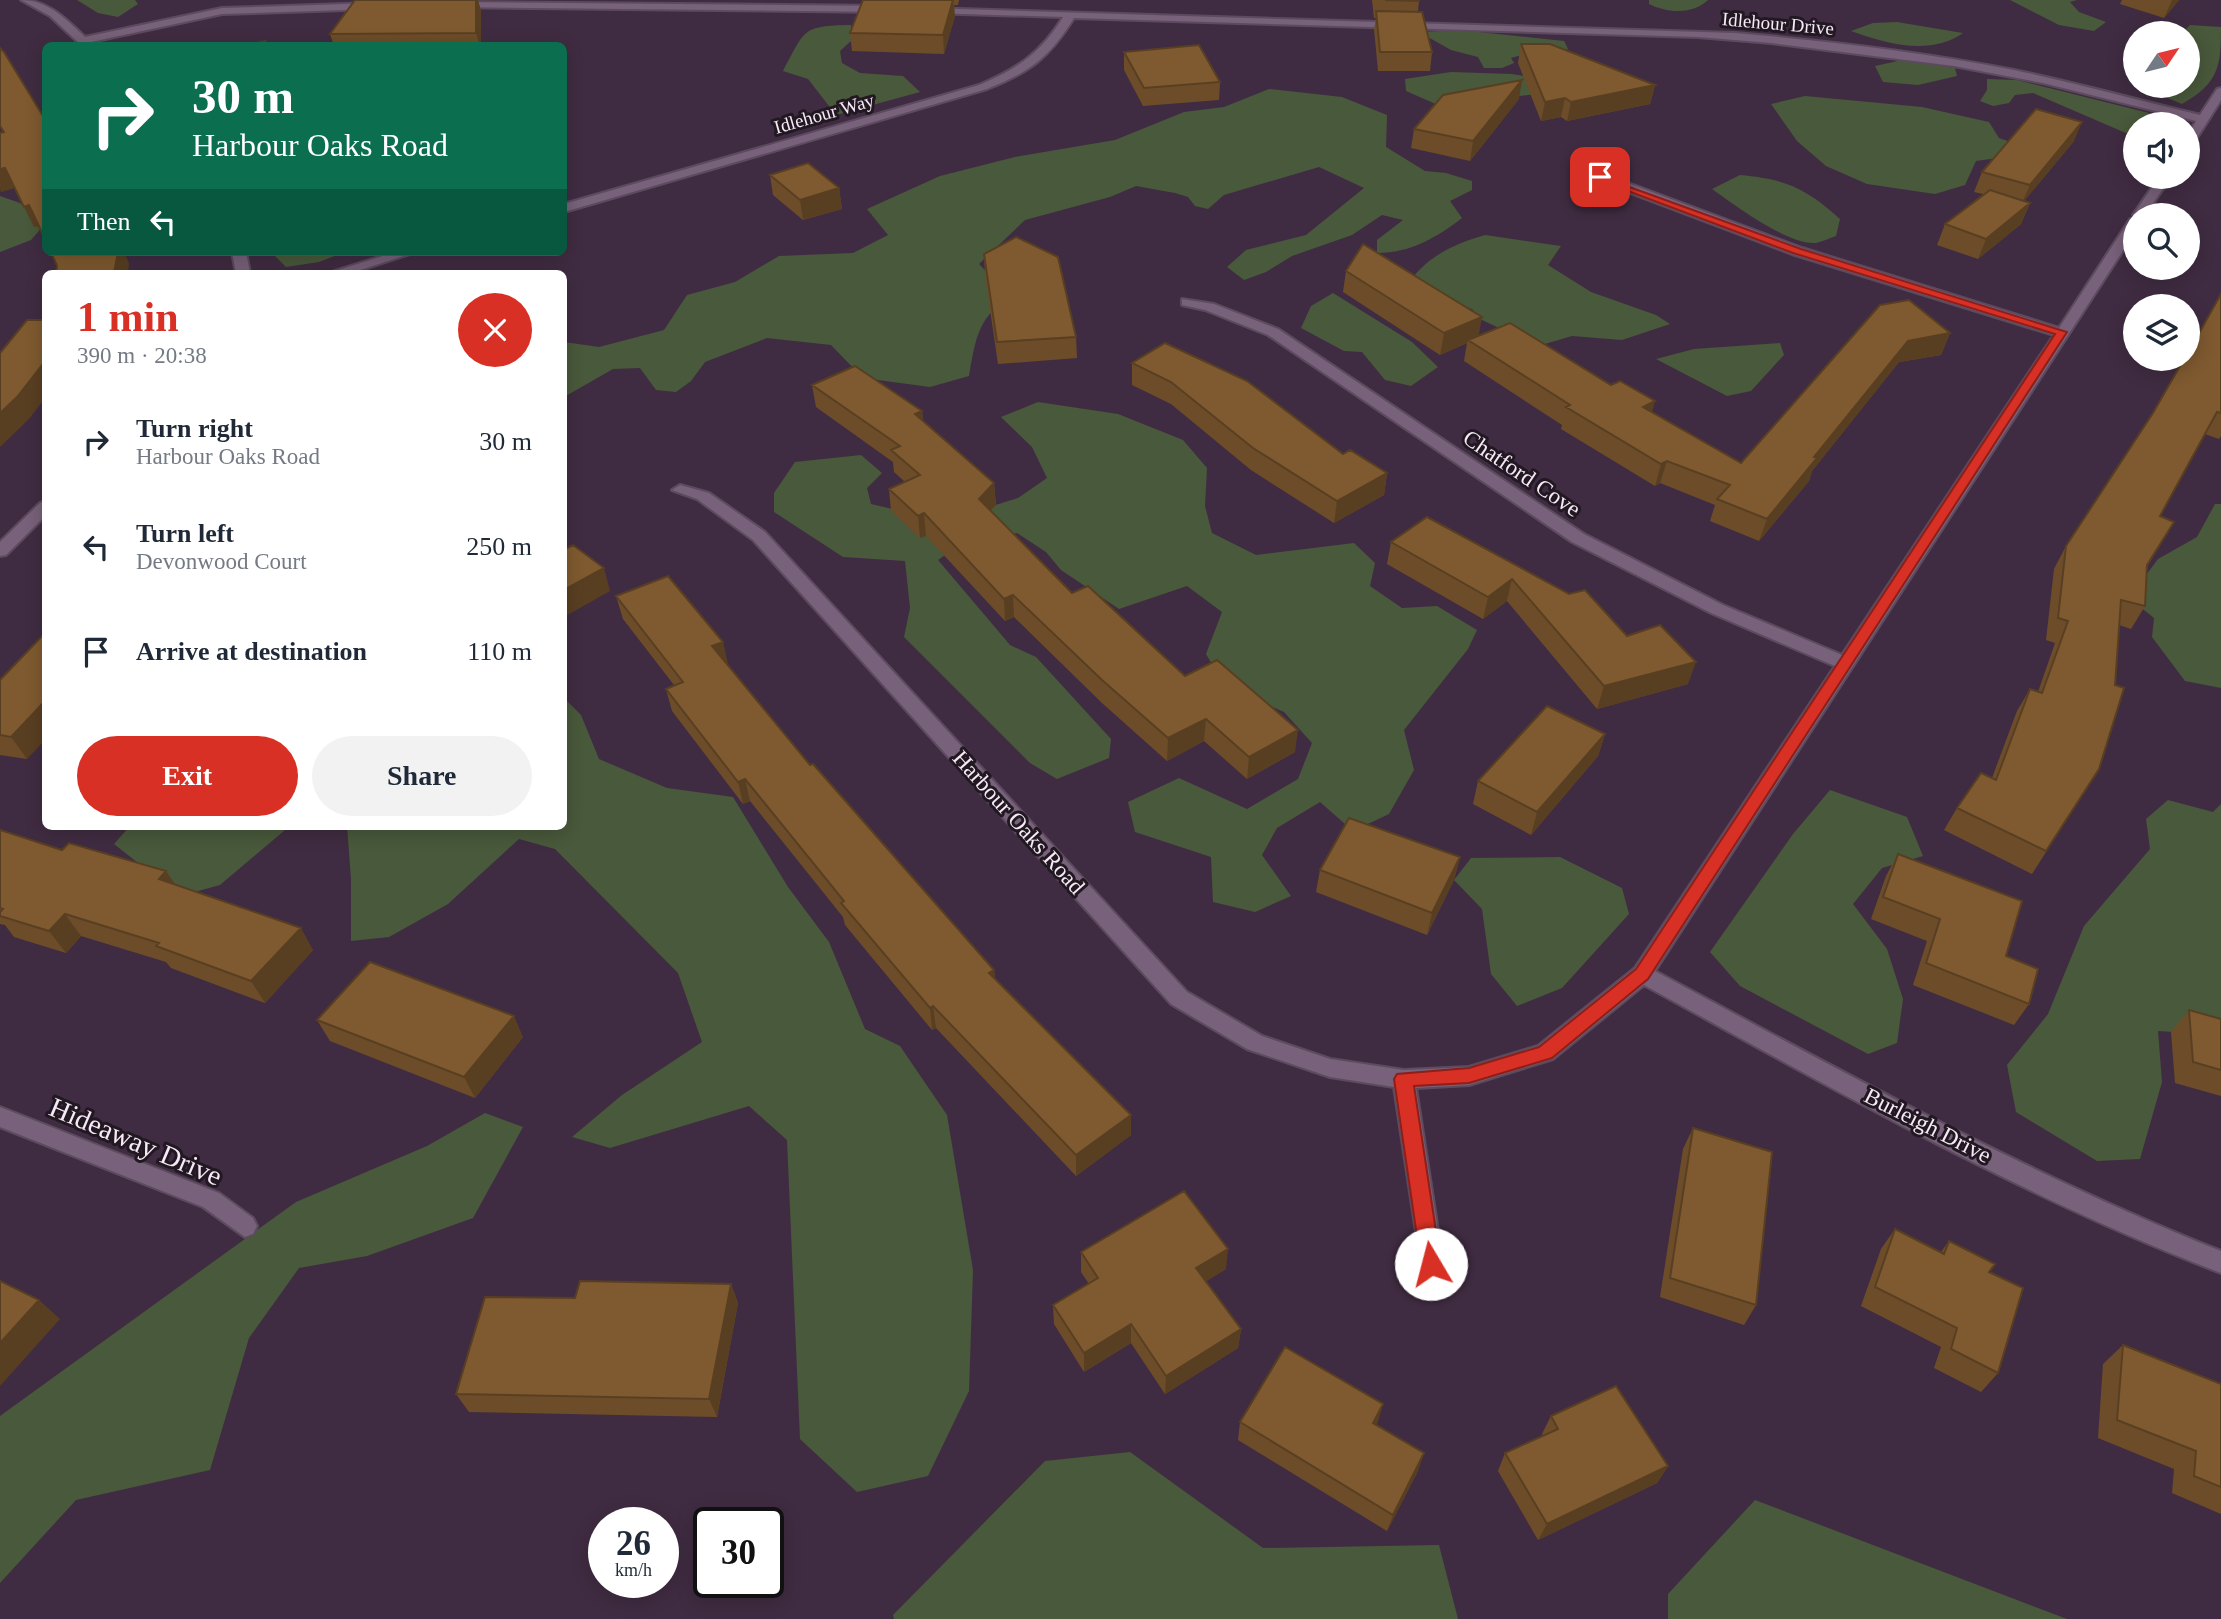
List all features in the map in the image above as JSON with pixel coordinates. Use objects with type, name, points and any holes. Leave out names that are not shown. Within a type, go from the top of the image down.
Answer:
[{"type":"street","points":[[26,0],[54,14],[86,42]]},
{"type":"street","points":[[435,5],[898,9]]},
{"type":"street","points":[[91,42],[222,11],[382,6]]},
{"type":"street","name":"Idlehour Drive","points":[[911,9],[1698,34],[1786,40],[1875,49],[1992,69],[2203,119]]},
{"type":"street","name":"Idlehour Way","points":[[567,207],[983,87],[1019,72],[1050,49],[1070,15]]},
{"type":"street","points":[[2200,124],[2221,91]]},
{"type":"street","points":[[1600,177],[1797,251],[2062,332]]},
{"type":"street","name":"Harbour Oaks Road","points":[[680,490],[703,496],[759,536],[1179,998],[1255,1042],[1330,1068],[1404,1079],[1469,1076],[1545,1053],[1642,974],[2123,240]]},
{"type":"street","points":[[346,270],[395,256]]},
{"type":"street","name":"Chatford Cove","points":[[1187,302],[1209,307],[1273,332],[1578,538],[1717,609],[1844,663]]},
{"type":"street","points":[[0,551],[42,510]]},
{"type":"street","name":"Burleigh Drive","points":[[1642,974],[1933,1130],[2147,1234],[2221,1262]]},
{"type":"street","points":[[1404,1079],[1431,1264]]},
{"type":"street","name":"Hideaway Drive","points":[[0,1117],[211,1200],[245,1226]]},
{"type":"green space","points":[[77,0],[135,0],[138,4],[118,17],[98,13]]},
{"type":"green space","points":[[1649,0],[1708,0],[1695,8],[1671,11],[1649,4]]},
{"type":"green space","points":[[2010,0],[2077,0],[2070,2],[2079,12],[2106,22],[2094,31],[2059,25]]},
{"type":"green space","points":[[1897,22],[1963,33],[1937,44],[1908,46],[1851,31],[1873,23]]},
{"type":"green space","points":[[851,25],[852,40],[840,51],[842,63],[860,73],[903,76],[920,92],[836,115],[808,79],[783,71],[801,38],[807,33],[823,27]]},
{"type":"green space","points":[[2200,26],[2221,27],[2218,63],[2211,81],[2200,92]]},
{"type":"green space","points":[[1460,30],[1564,41],[1568,49],[1556,53],[1542,49],[1511,58],[1514,63],[1502,68],[1484,68],[1478,57],[1451,50],[1419,32]]},
{"type":"green space","points":[[1902,60],[1955,68],[1957,76],[1918,85],[1883,82],[1875,66]]},
{"type":"green space","points":[[1451,72],[1512,74],[1577,85],[1546,93],[1438,105],[1406,91],[1405,79]]},
{"type":"green space","points":[[1987,79],[2017,80],[2145,112],[2123,112],[2123,132],[2033,93],[2015,95],[2009,103],[1993,106],[1980,101],[1987,90]]},
{"type":"green space","points":[[1269,89],[1342,97],[1387,115],[1386,147],[1425,171],[1446,173],[1472,181],[1472,190],[1450,201],[1462,218],[1422,243],[1401,250],[1377,253],[1377,240],[1403,220],[1382,215],[1352,235],[1292,256],[1266,272],[1244,280],[1227,267],[1246,250],[1306,235],[1364,188],[1319,167],[1224,195],[1208,209],[1195,206],[1188,197],[1136,186],[1110,197],[1025,220],[979,264],[1012,298],[1001,304],[985,320],[976,340],[969,376],[930,387],[863,378],[831,345],[767,338],[705,362],[691,381],[676,392],[656,390],[640,368],[613,369],[567,395],[567,342],[599,347],[664,330],[687,295],[735,282],[779,256],[853,253],[888,235],[867,209],[940,176],[1015,157],[1115,140],[1184,112],[1224,107]]},
{"type":"green space","points":[[1805,96],[1922,107],[1989,122],[1999,138],[2059,159],[2031,165],[2004,157],[1976,161],[1965,185],[1935,194],[1867,184],[1826,166],[1797,141],[1771,104]]},
{"type":"green space","points":[[2168,98],[2191,98],[2182,104]]},
{"type":"green space","points":[[1740,175],[1770,179],[1805,193],[1840,219],[1836,236],[1815,243],[1790,238],[1712,189]]},
{"type":"green space","points":[[0,196],[20,203],[42,223],[42,227],[31,240],[0,252]]},
{"type":"green space","points":[[1485,235],[1561,246],[1548,265],[1591,292],[1656,315],[1670,324],[1622,340],[1572,336],[1538,346],[1482,320],[1472,309],[1406,287],[1421,268],[1440,253]]},
{"type":"green space","points":[[275,256],[335,256],[319,262],[286,267]]},
{"type":"green space","points":[[1333,293],[1412,342],[1438,367],[1411,386],[1385,380],[1362,352],[1344,351],[1301,328],[1311,306]]},
{"type":"green space","points":[[1780,343],[1784,355],[1751,391],[1727,396],[1656,359],[1694,349]]},
{"type":"green space","points":[[1038,402],[1118,414],[1183,440],[1207,468],[1205,506],[1212,533],[1256,555],[1354,543],[1375,563],[1370,586],[1402,608],[1437,606],[1477,630],[1468,649],[1404,730],[1414,770],[1389,814],[1353,831],[1320,802],[1277,828],[1262,855],[1291,896],[1255,912],[1213,902],[1211,857],[1135,832],[1128,802],[1179,778],[1247,809],[1298,779],[1312,743],[1284,712],[1225,686],[1206,654],[1222,612],[1187,586],[1119,609],[1061,570],[1046,552],[1017,533],[959,545],[938,560],[1010,645],[1036,657],[1111,739],[1109,758],[1057,779],[1030,763],[904,637],[910,608],[905,561],[843,557],[774,512],[774,493],[795,462],[861,455],[882,473],[867,488],[871,504],[944,521],[1018,498],[1047,478],[1032,447],[1001,417]]},
{"type":"green space","points":[[2215,504],[2221,504],[2221,688],[2185,681],[2152,637],[2154,618],[2129,598],[2158,559],[2197,537]]},
{"type":"green space","points":[[567,701],[581,715],[599,759],[667,788],[733,797],[788,887],[829,942],[865,1029],[900,1046],[947,1115],[973,1270],[969,1391],[928,1476],[857,1492],[800,1439],[787,1140],[749,1106],[610,1148],[572,1137],[622,1095],[702,1042],[678,973],[555,849],[519,839],[448,904],[389,937],[351,941],[347,830],[567,830]]},
{"type":"green space","points":[[1830,790],[1907,817],[1923,856],[1882,868],[1853,904],[1887,949],[1903,999],[1897,1043],[1868,1054],[1740,986],[1710,952],[1793,834]]},
{"type":"green space","points":[[2168,800],[2213,812],[2221,804],[2221,1035],[2158,1031],[2162,1082],[2140,1159],[2097,1161],[2016,1112],[2007,1065],[2048,1014],[2084,926],[2150,849],[2146,819]]},
{"type":"green space","points":[[126,830],[285,830],[220,885],[180,896],[114,844]]},
{"type":"green space","points":[[1560,857],[1622,888],[1629,914],[1562,988],[1517,1006],[1491,974],[1482,909],[1454,880],[1471,858]]},
{"type":"green space","points":[[485,1113],[523,1127],[473,1218],[367,1256],[299,1268],[249,1338],[210,1470],[76,1500],[0,1583],[0,1416],[296,1202],[427,1146]]},
{"type":"green space","points":[[1130,1452],[1263,1548],[1439,1545],[1458,1619],[894,1619],[893,1615],[1045,1461]]},
{"type":"green space","points":[[1755,1500],[2067,1619],[1668,1619],[1668,1594]]},
{"type":"building","points":[[355,0],[476,0],[476,33],[330,34]]},
{"type":"building","points":[[863,0],[953,0],[943,35],[850,33]]},
{"type":"building","points":[[1376,11],[1422,12],[1432,52],[1380,52]]},
{"type":"building","points":[[1521,44],[1550,44],[1655,85],[1571,102],[1565,98],[1545,102]]},
{"type":"building","points":[[1199,45],[1220,82],[1144,88],[1124,52]]},
{"type":"building","points":[[0,48],[42,114],[42,233],[29,205],[24,207],[5,168],[0,169],[0,133],[4,132],[0,126]]},
{"type":"building","points":[[1522,80],[1473,141],[1414,129],[1443,95]]},
{"type":"building","points":[[2036,109],[2082,122],[2030,185],[1982,172]]},
{"type":"building","points":[[808,163],[839,188],[800,200],[770,175]]},
{"type":"building","points":[[1990,190],[2030,203],[1986,239],[1945,224]]},
{"type":"building","points":[[1016,237],[1058,257],[1076,337],[997,342],[984,254]]},
{"type":"building","points":[[1363,244],[1482,317],[1444,333],[1346,271]]},
{"type":"building","points":[[53,256],[117,256],[115,270],[56,270]]},
{"type":"building","points":[[2221,294],[2221,413],[2217,412],[2160,516],[2174,522],[2147,565],[2145,606],[2121,600],[2115,685],[2124,688],[2099,769],[2046,851],[1957,808],[1981,773],[1996,780],[2030,689],[2042,693],[2068,621],[2058,618],[2066,546],[2153,413],[2177,371],[2200,371],[2200,332]]},
{"type":"building","points":[[1909,300],[1950,333],[1908,341],[1767,519],[1717,499],[1730,485],[1667,461],[1661,464],[1566,407],[1570,405],[1468,340],[1510,323],[1611,385],[1620,381],[1655,401],[1643,407],[1741,463],[1880,305]]},
{"type":"building","points":[[27,320],[42,320],[42,365],[17,397],[0,413],[0,353]]},
{"type":"building","points":[[1165,343],[1247,381],[1343,454],[1350,450],[1387,473],[1337,501],[1253,448],[1171,382],[1132,363]]},
{"type":"building","points":[[855,366],[922,411],[915,414],[994,483],[979,499],[1072,593],[1088,586],[1185,676],[1217,660],[1298,730],[1249,757],[1206,719],[1168,738],[1102,680],[1013,595],[1004,599],[924,513],[918,516],[889,489],[920,475],[891,450],[900,446],[812,385]]},
{"type":"building","points":[[1427,517],[1569,594],[1585,590],[1627,636],[1660,625],[1696,662],[1604,686],[1512,579],[1488,597],[1391,542]]},
{"type":"building","points":[[573,545],[604,568],[567,588],[567,548]]},
{"type":"building","points":[[668,576],[723,642],[712,646],[810,765],[813,764],[994,970],[989,973],[1131,1115],[1076,1155],[933,1006],[930,1008],[841,903],[844,901],[745,779],[738,782],[666,689],[683,682],[616,596]]},
{"type":"building","points":[[42,636],[42,704],[11,737],[0,735],[0,680]]},
{"type":"building","points":[[1547,706],[1605,734],[1537,812],[1478,781]]},
{"type":"building","points":[[1349,818],[1460,857],[1432,913],[1320,870]]},
{"type":"building","points":[[0,830],[62,850],[69,843],[166,871],[159,879],[301,928],[251,981],[156,946],[159,943],[65,914],[49,931],[0,916],[3,909],[0,908]]},
{"type":"building","points":[[1898,854],[2022,901],[2006,956],[2038,969],[2029,1004],[1926,963],[1940,919],[1883,897]]},
{"type":"building","points":[[370,962],[514,1016],[464,1077],[317,1020]]},
{"type":"building","points":[[2189,1010],[2221,1019],[2221,1070],[2193,1062]]},
{"type":"building","points":[[1693,1128],[1772,1152],[1756,1305],[1670,1278]]},
{"type":"building","points":[[1184,1191],[1228,1249],[1196,1268],[1241,1329],[1166,1376],[1131,1324],[1084,1353],[1053,1305],[1098,1278],[1081,1252]]},
{"type":"building","points":[[1895,1229],[1944,1254],[1949,1241],[1995,1264],[1989,1272],[2023,1288],[1998,1373],[1951,1349],[1957,1328],[1875,1287]]},
{"type":"building","points":[[0,1281],[39,1300],[0,1343]]},
{"type":"building","points":[[580,1281],[731,1284],[709,1399],[456,1394],[485,1297],[575,1298]]},
{"type":"building","points":[[2123,1345],[2221,1384],[2221,1487],[2194,1476],[2196,1451],[2117,1420]]},
{"type":"building","points":[[1285,1347],[1383,1404],[1373,1423],[1424,1453],[1393,1515],[1240,1422]]},
{"type":"building","points":[[1616,1386],[1668,1466],[1547,1524],[1505,1453],[1558,1429],[1551,1416]]},
{"type":"route","points":[[1431,1264],[1404,1079],[1469,1076],[1545,1053],[1642,974],[2062,332],[1797,251],[1600,177]]}]
